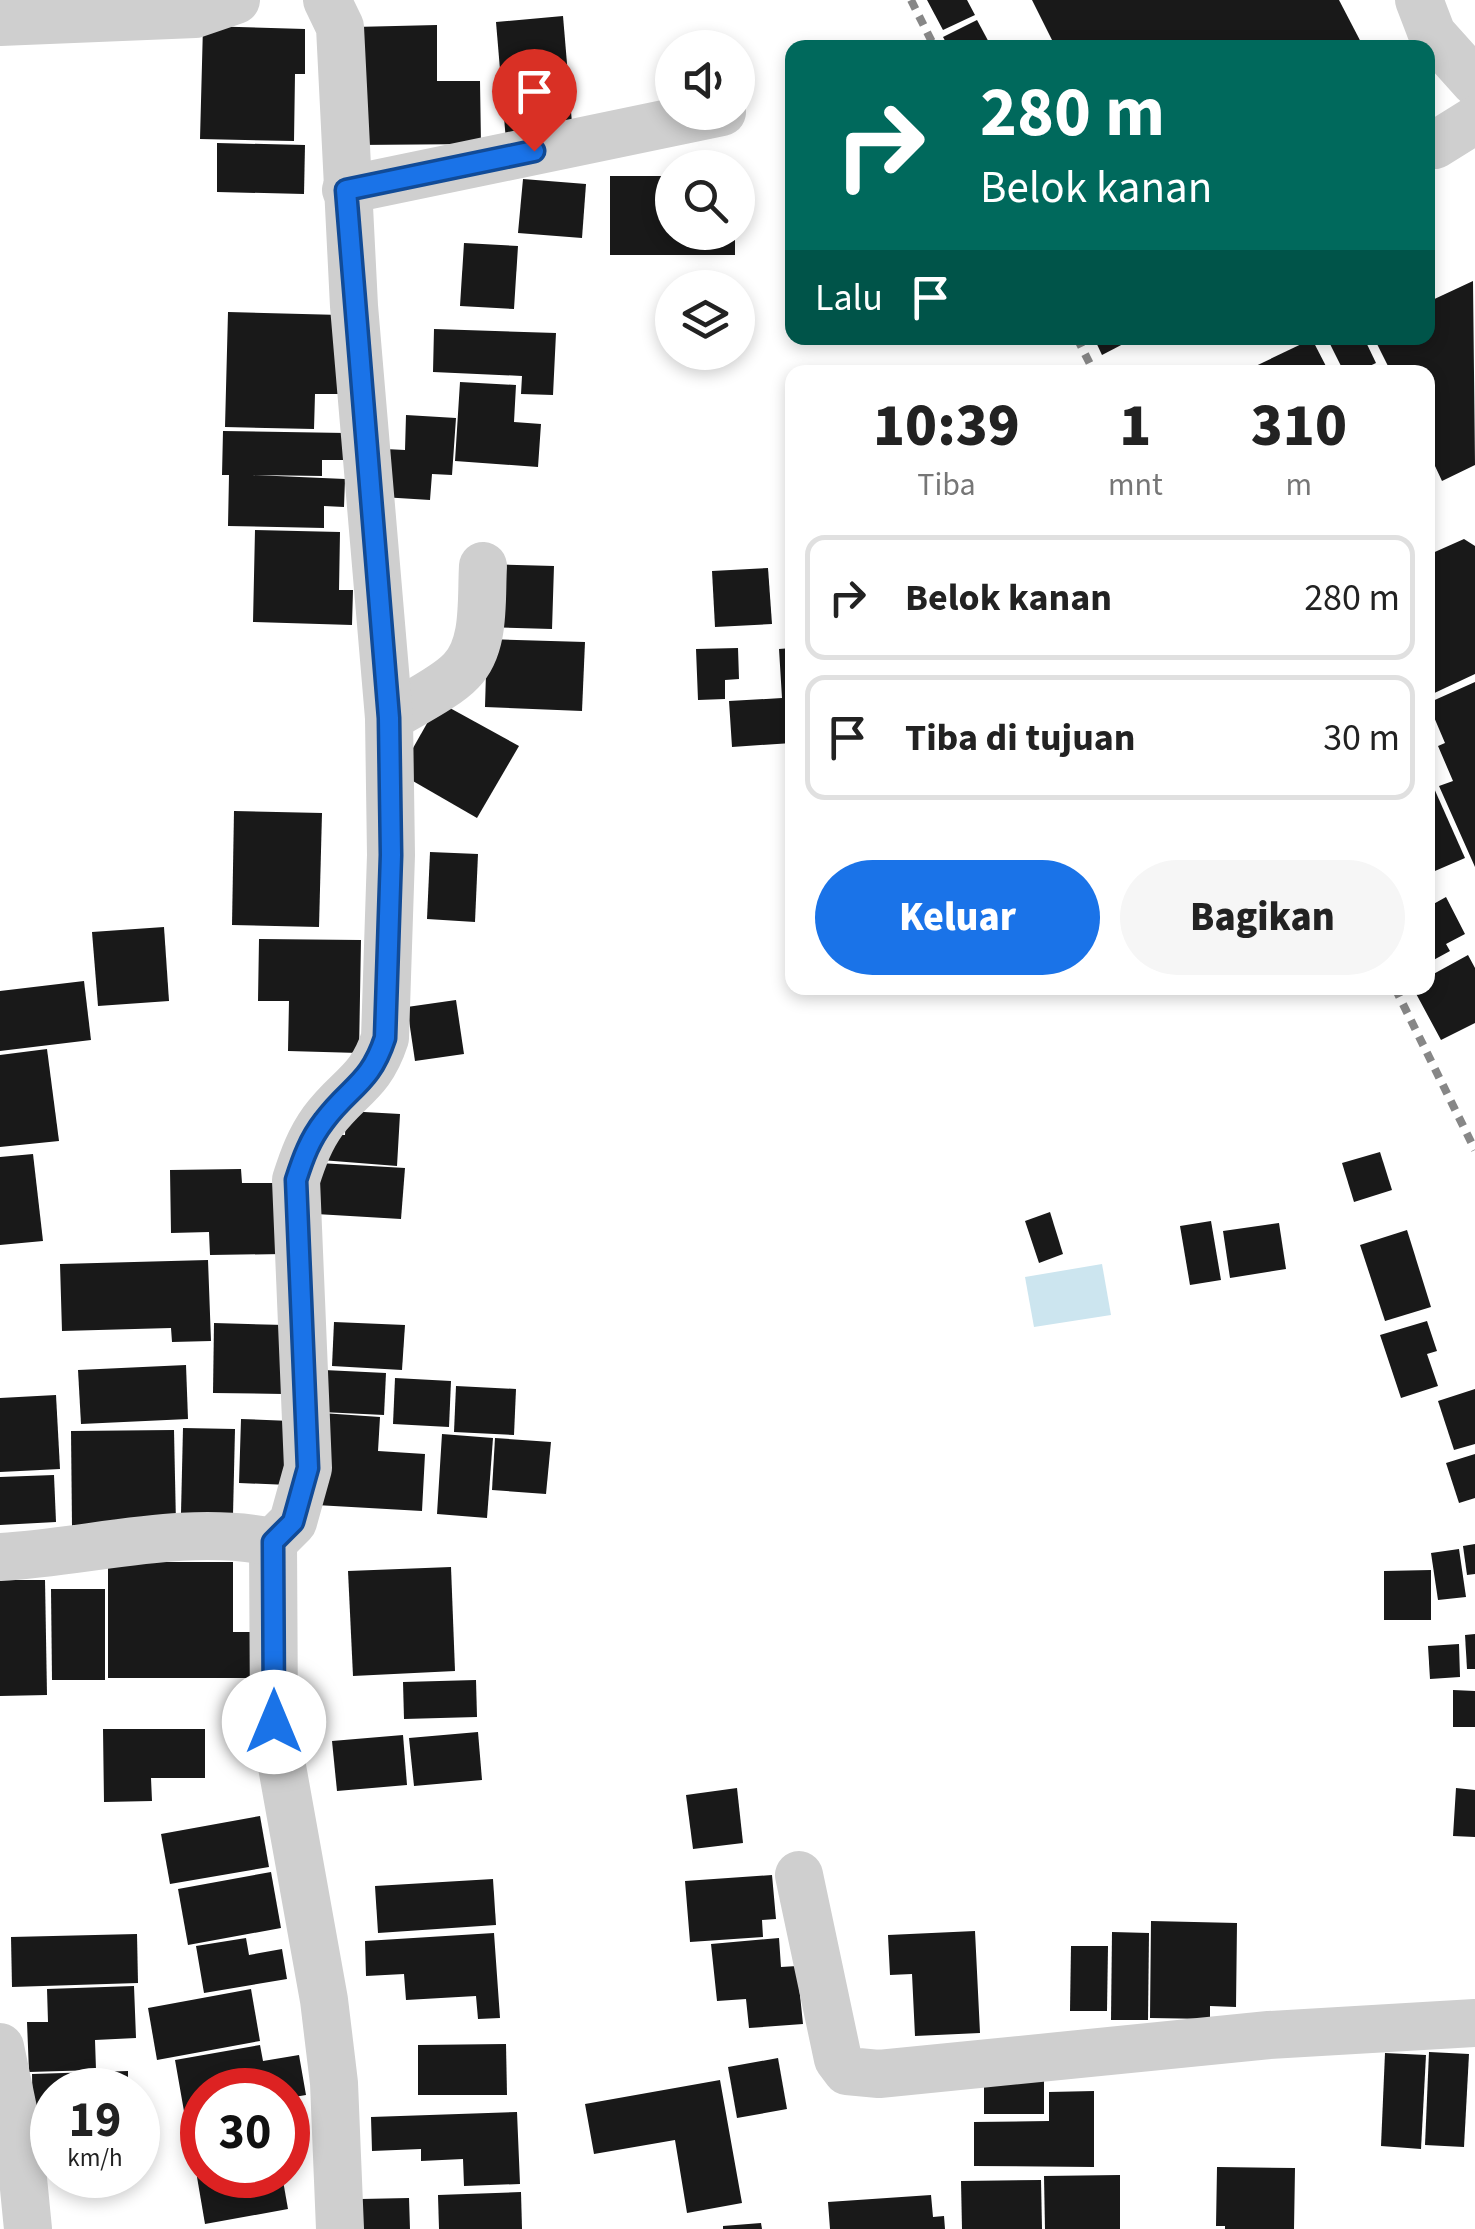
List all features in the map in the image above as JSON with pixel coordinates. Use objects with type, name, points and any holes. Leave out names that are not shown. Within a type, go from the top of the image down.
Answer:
[{"type":"street","points":[[0,22],[195,14],[236,0]]},
{"type":"street","points":[[327,0],[340,27],[346,190],[389,718],[391,855],[385,1038],[376,1065],[315,1134],[296,1180],[308,1468],[293,1522],[273,1542],[274,1722],[324,2000],[334,2083],[340,2229]]},
{"type":"street","points":[[1419,0],[1432,34],[1475,82]]},
{"type":"street","points":[[1435,145],[1475,120]]},
{"type":"street","points":[[346,190],[655,126]]},
{"type":"street","points":[[389,718],[461,672],[472,654],[480,624],[482,566]]},
{"type":"street","points":[[0,1557],[189,1537],[249,1537],[273,1542]]},
{"type":"street","points":[[799,1875],[838,2059],[847,2071],[879,2074],[1250,2037],[1475,2024]]},
{"type":"street","points":[[0,2047],[10,2140],[28,2229]]},
{"type":"water","points":[[1102,1264],[1111,1315],[1034,1327],[1025,1277]]},
{"type":"building","points":[[927,0],[967,0],[975,15],[943,30]]},
{"type":"building","points":[[1032,0],[1339,0],[1360,40],[1052,40]]},
{"type":"building","points":[[563,16],[573,135],[506,141],[496,22]]},
{"type":"building","points":[[977,20],[988,40],[945,40],[943,37]]},
{"type":"building","points":[[437,25],[437,81],[480,81],[481,144],[355,145],[354,27]]},
{"type":"building","points":[[203,26],[305,29],[305,74],[295,74],[294,141],[200,139]]},
{"type":"building","points":[[217,143],[305,145],[304,194],[217,192]]},
{"type":"building","points":[[610,176],[655,176],[655,250],[735,250],[735,255],[610,255]]},
{"type":"building","points":[[523,179],[586,184],[582,238],[518,233]]},
{"type":"building","points":[[464,243],[518,246],[514,309],[460,306]]},
{"type":"building","points":[[1473,281],[1475,465],[1442,481],[1435,466],[1435,365],[1388,365],[1378,345],[1435,345],[1435,299]]},
{"type":"building","points":[[228,312],[341,315],[339,394],[315,394],[314,429],[225,427]]},
{"type":"building","points":[[434,329],[556,333],[553,395],[521,394],[522,376],[433,372]]},
{"type":"building","points":[[1097,345],[1121,345],[1102,355]]},
{"type":"building","points":[[1299,345],[1315,345],[1325,365],[1258,365]]},
{"type":"building","points":[[1330,345],[1367,345],[1376,363],[1372,365],[1340,365]]},
{"type":"building","points":[[460,382],[516,385],[514,422],[541,424],[538,467],[455,461]]},
{"type":"building","points":[[406,415],[456,418],[452,475],[432,474],[430,500],[382,497],[385,449],[405,450]]},
{"type":"building","points":[[223,431],[346,433],[346,460],[322,460],[322,476],[252,475],[345,479],[344,507],[324,506],[324,528],[228,526],[229,475],[222,475]]},
{"type":"building","points":[[255,530],[340,532],[339,590],[353,590],[352,625],[253,622]]},
{"type":"building","points":[[1464,539],[1475,546],[1475,674],[1435,693],[1435,552]]},
{"type":"building","points":[[487,564],[554,566],[552,629],[485,627]]},
{"type":"building","points":[[768,568],[772,624],[715,627],[712,571]]},
{"type":"building","points":[[487,639],[585,642],[582,711],[485,707]]},
{"type":"building","points":[[738,648],[739,679],[725,680],[725,699],[698,700],[696,649]]},
{"type":"building","points":[[779,649],[785,649],[785,743],[732,747],[729,701],[782,698]]},
{"type":"building","points":[[1475,682],[1475,867],[1439,786],[1453,781],[1438,746],[1445,743],[1435,719],[1435,700]]},
{"type":"building","points":[[439,702],[519,746],[477,818],[399,773]]},
{"type":"building","points":[[1435,790],[1465,858],[1435,871]]},
{"type":"building","points":[[234,811],[322,813],[319,927],[232,925]]},
{"type":"building","points":[[430,852],[478,854],[475,922],[427,919]]},
{"type":"building","points":[[1446,897],[1465,934],[1446,944],[1450,951],[1435,959],[1435,903]]},
{"type":"building","points":[[164,927],[169,1001],[98,1006],[92,932]]},
{"type":"building","points":[[259,939],[361,940],[359,1053],[288,1051],[289,1001],[258,1001]]},
{"type":"building","points":[[1468,955],[1475,968],[1475,1023],[1441,1040],[1417,995],[1435,995],[1435,973]]},
{"type":"building","points":[[84,981],[91,1040],[0,1051],[0,991]]},
{"type":"building","points":[[456,1000],[464,1054],[415,1061],[407,1007]]},
{"type":"building","points":[[47,1049],[59,1141],[0,1147],[0,1055]]},
{"type":"building","points":[[346,1111],[400,1114],[397,1166],[321,1160],[323,1134],[345,1135]]},
{"type":"building","points":[[1380,1152],[1392,1190],[1354,1202],[1342,1163]]},
{"type":"building","points":[[33,1154],[43,1241],[0,1245],[0,1157]]},
{"type":"building","points":[[319,1163],[405,1168],[401,1219],[316,1214]]},
{"type":"building","points":[[241,1169],[242,1183],[281,1183],[283,1254],[210,1255],[209,1232],[171,1233],[170,1170]]},
{"type":"building","points":[[1050,1212],[1063,1254],[1039,1263],[1025,1221]]},
{"type":"building","points":[[1211,1221],[1221,1280],[1190,1285],[1180,1226]]},
{"type":"building","points":[[1279,1223],[1286,1269],[1230,1278],[1223,1231]]},
{"type":"building","points":[[1407,1230],[1431,1307],[1385,1321],[1360,1245]]},
{"type":"building","points":[[208,1260],[211,1341],[172,1342],[171,1328],[62,1331],[60,1264]]},
{"type":"building","points":[[1427,1321],[1437,1351],[1427,1354],[1438,1386],[1401,1398],[1380,1335]]},
{"type":"building","points":[[334,1322],[405,1325],[402,1370],[332,1366]]},
{"type":"building","points":[[214,1323],[285,1325],[284,1394],[213,1393]]},
{"type":"building","points":[[186,1365],[188,1419],[81,1424],[78,1370]]},
{"type":"building","points":[[324,1370],[386,1373],[384,1415],[322,1412]]},
{"type":"building","points":[[395,1378],[451,1381],[449,1427],[393,1424]]},
{"type":"building","points":[[456,1386],[516,1389],[514,1435],[454,1432]]},
{"type":"building","points":[[1475,1389],[1475,1444],[1454,1450],[1438,1401]]},
{"type":"building","points":[[56,1395],[60,1469],[0,1472],[0,1398]]},
{"type":"building","points":[[322,1413],[380,1417],[378,1451],[425,1454],[422,1511],[316,1505]]},
{"type":"building","points":[[241,1419],[291,1421],[289,1485],[239,1483]]},
{"type":"building","points":[[183,1428],[235,1429],[233,1515],[181,1513]]},
{"type":"building","points":[[174,1430],[176,1525],[72,1526],[71,1431]]},
{"type":"building","points":[[442,1434],[493,1438],[487,1518],[437,1514]]},
{"type":"building","points":[[495,1438],[551,1442],[546,1494],[492,1490]]},
{"type":"building","points":[[1475,1454],[1475,1498],[1459,1503],[1446,1463]]},
{"type":"building","points":[[54,1475],[56,1522],[0,1525],[0,1477]]},
{"type":"building","points":[[1475,1544],[1475,1574],[1467,1575],[1463,1546]]},
{"type":"building","points":[[1459,1549],[1466,1597],[1438,1600],[1431,1553]]},
{"type":"building","points":[[108,1562],[233,1562],[233,1632],[260,1632],[260,1678],[108,1678]]},
{"type":"building","points":[[451,1567],[455,1671],[353,1676],[348,1571]]},
{"type":"building","points":[[1431,1570],[1431,1620],[1384,1620],[1384,1571]]},
{"type":"building","points":[[0,1580],[45,1580],[47,1695],[0,1696]]},
{"type":"building","points":[[51,1589],[105,1589],[105,1680],[52,1680]]},
{"type":"building","points":[[1475,1634],[1475,1669],[1467,1669],[1465,1635]]},
{"type":"building","points":[[1459,1644],[1460,1677],[1430,1679],[1428,1646]]},
{"type":"building","points":[[476,1680],[477,1717],[404,1719],[403,1682]]},
{"type":"building","points":[[1453,1690],[1475,1691],[1475,1727],[1453,1727]]},
{"type":"building","points":[[103,1729],[205,1729],[205,1778],[151,1778],[152,1801],[104,1802]]},
{"type":"building","points":[[478,1732],[482,1780],[414,1786],[409,1738]]},
{"type":"building","points":[[403,1735],[407,1785],[337,1791],[332,1741]]},
{"type":"building","points":[[737,1788],[743,1843],[693,1849],[686,1795]]},
{"type":"building","points":[[1456,1788],[1475,1790],[1475,1837],[1453,1836]]},
{"type":"building","points":[[260,1816],[269,1867],[170,1884],[161,1834]]},
{"type":"building","points":[[271,1872],[281,1928],[188,1945],[178,1889]]},
{"type":"building","points":[[772,1875],[776,1919],[762,1920],[763,1937],[690,1942],[685,1881]]},
{"type":"building","points":[[493,1879],[496,1925],[378,1933],[375,1886]]},
{"type":"building","points":[[1151,1921],[1237,1923],[1236,2007],[1210,2006],[1210,2019],[1150,2018]]},
{"type":"building","points":[[975,1931],[980,2033],[915,2036],[912,1974],[890,1975],[888,1935]]},
{"type":"building","points":[[1112,1932],[1149,1933],[1148,2020],[1111,2020]]},
{"type":"building","points":[[494,1933],[500,2018],[478,2019],[476,1996],[406,2000],[404,1974],[366,1976],[365,1941]]},
{"type":"building","points":[[137,1934],[138,1983],[12,1987],[11,1937]]},
{"type":"building","points":[[246,1938],[249,1955],[282,1949],[287,1979],[204,1993],[196,1946]]},
{"type":"building","points":[[779,1938],[781,1967],[797,1966],[803,2024],[749,2028],[746,1999],[717,2001],[711,1944]]},
{"type":"building","points":[[1071,1946],[1108,1946],[1107,2011],[1070,2011]]},
{"type":"building","points":[[134,1986],[136,2038],[95,2040],[96,2068],[30,2068],[29,2072],[27,2022],[48,2022],[47,1989]]},
{"type":"building","points":[[251,1989],[260,2041],[157,2060],[148,2008]]},
{"type":"building","points":[[506,2044],[507,2095],[418,2095],[418,2045]]},
{"type":"building","points":[[260,2045],[263,2061],[299,2055],[301,2068],[180,2068],[180,2088],[175,2060]]},
{"type":"building","points":[[1429,2052],[1469,2054],[1464,2147],[1425,2145]]},
{"type":"building","points":[[1385,2053],[1426,2055],[1421,2149],[1381,2146]]},
{"type":"building","points":[[778,2058],[787,2109],[737,2118],[728,2067]]},
{"type":"building","points":[[720,2080],[742,2203],[687,2213],[675,2140],[594,2154],[585,2104]]},
{"type":"building","points":[[984,2081],[1044,2081],[1044,2114],[984,2114]]},
{"type":"building","points":[[1094,2091],[1094,2167],[974,2166],[974,2122],[1049,2121],[1049,2092]]},
{"type":"building","points":[[517,2112],[520,2184],[464,2186],[463,2159],[421,2161],[421,2149],[372,2151],[371,2117]]},
{"type":"building","points":[[1217,2167],[1295,2168],[1294,2229],[1216,2226]]},
{"type":"building","points":[[1120,2175],[1120,2229],[1045,2229],[1044,2176]]},
{"type":"building","points":[[1041,2180],[1042,2229],[962,2229],[961,2181]]},
{"type":"building","points":[[521,2192],[522,2229],[439,2229],[438,2195]]},
{"type":"building","points":[[931,2195],[933,2217],[944,2216],[945,2229],[830,2229],[828,2202]]},
{"type":"building","points":[[201,2198],[286,2198],[288,2209],[205,2224]]},
{"type":"building","points":[[409,2198],[410,2229],[362,2229],[361,2199]]},
{"type":"building","points":[[761,2223],[762,2229],[723,2229],[723,2226]]},
{"type":"railway","points":[[911,0],[931,40]]},
{"type":"railway","points":[[1080,345],[1090,365]]},
{"type":"railway","points":[[1398,995],[1475,1150]]},
{"type":"route","points":[[274,1722],[273,1542],[293,1522],[308,1468],[296,1180],[306,1149],[325,1119],[376,1065],[385,1038],[391,855],[389,718],[346,190],[534,151]]}]
